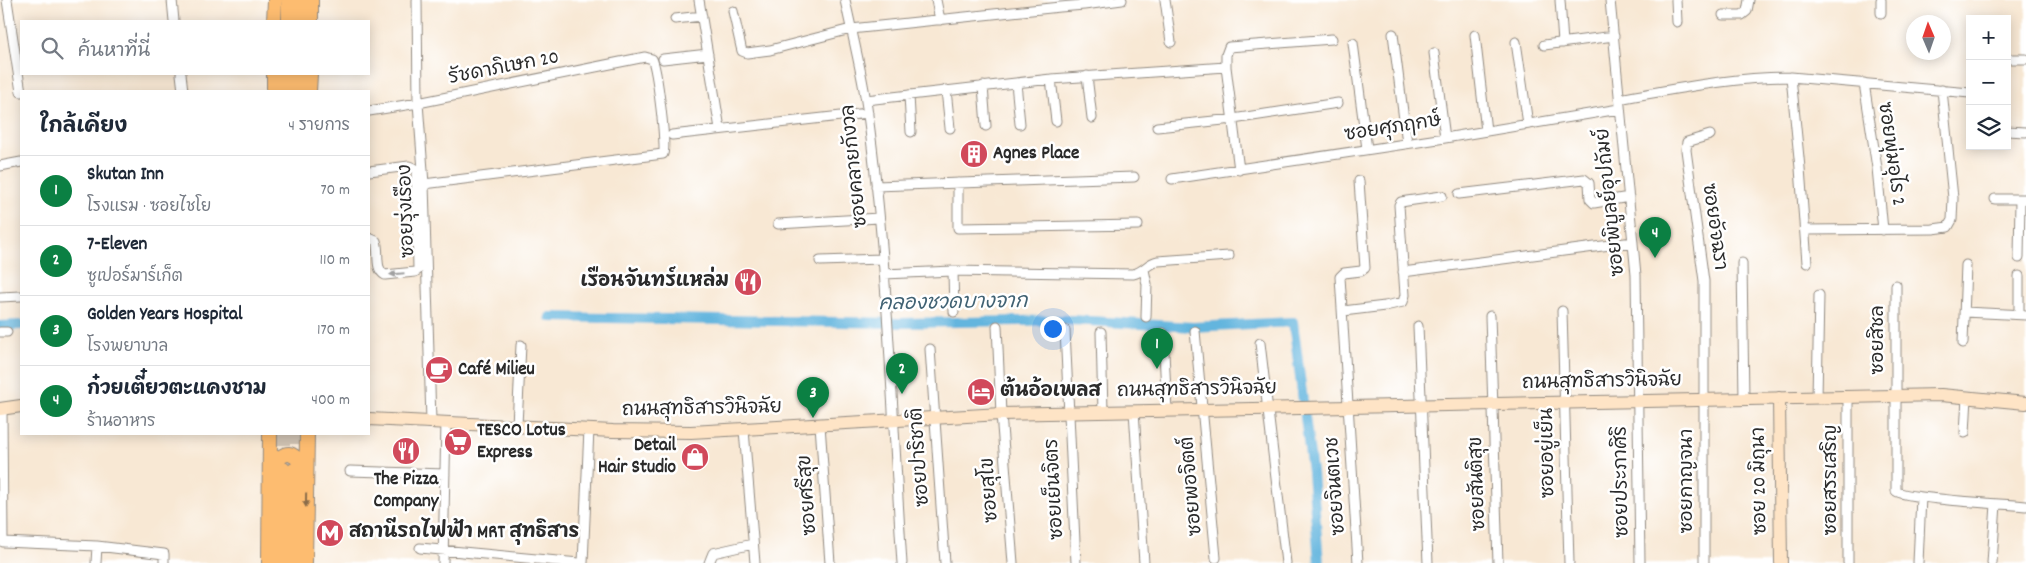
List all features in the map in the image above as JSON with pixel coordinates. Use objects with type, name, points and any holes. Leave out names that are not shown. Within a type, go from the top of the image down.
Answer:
[{"type":"main road","points":[[274,0],[274,20]]},
{"type":"main road","points":[[289,0],[289,20]]},
{"type":"main road","points":[[299,0],[299,20]]},
{"type":"main road","points":[[311,0],[311,20]]},
{"type":"main road","points":[[274,75],[274,90]]},
{"type":"main road","points":[[288,75],[288,90]]},
{"type":"main road","points":[[298,75],[298,90]]},
{"type":"main road","points":[[310,75],[310,90]]},
{"type":"main road","points":[[271,435],[288,469],[305,563]]},
{"type":"main road","points":[[269,563],[288,469],[305,435]]},
{"type":"main road","points":[[282,563],[288,469]]},
{"type":"main road","points":[[288,469],[293,563]]},
{"type":"street","points":[[7,0],[21,90]]},
{"type":"street","points":[[172,0],[174,20]]},
{"type":"street","name":"ซอยรุ่งเรือง","points":[[417,0],[418,103],[424,184],[431,421]]},
{"type":"street","points":[[699,0],[720,129]]},
{"type":"street","name":"ซอยคลายกังวล","points":[[845,0],[868,113],[888,314],[892,420]]},
{"type":"street","points":[[936,0],[940,20]]},
{"type":"street","points":[[1022,0],[1024,11]]},
{"type":"street","points":[[733,11],[742,51],[747,53],[770,50],[851,29],[1060,8],[1083,2],[1122,0]]},
{"type":"street","points":[[1165,0],[1171,42]]},
{"type":"street","points":[[1560,0],[1563,43]]},
{"type":"street","name":"ซอยพิบูลย์อุปถัมย์","points":[[1610,0],[1633,242],[1639,401]]},
{"type":"street","points":[[1676,0],[1677,22]]},
{"type":"street","points":[[1723,15],[1742,15],[1747,11],[1749,0]]},
{"type":"street","points":[[1881,0],[1881,13]]},
{"type":"street","points":[[675,19],[702,16]]},
{"type":"street","points":[[1393,34],[1407,143]]},
{"type":"street","points":[[1475,36],[1486,131]]},
{"type":"street","points":[[1544,45],[1614,36]]},
{"type":"street","points":[[1239,170],[1226,67],[1227,50],[1229,47],[1332,39]]},
{"type":"street","points":[[1516,42],[1528,124]]},
{"type":"street","points":[[1353,43],[1367,149]]},
{"type":"street","points":[[1434,53],[1444,138]]},
{"type":"street","points":[[663,59],[708,54]]},
{"type":"street","name":"รัชดาภิเษก 20","points":[[370,112],[645,57],[650,57],[654,63],[666,149],[663,154],[424,184]]},
{"type":"street","points":[[2011,59],[2026,59]]},
{"type":"street","points":[[866,100],[1087,76],[1226,67]]},
{"type":"street","points":[[180,75],[182,90]]},
{"type":"street","points":[[1087,76],[1092,118]]},
{"type":"street","points":[[1791,77],[1805,230],[1806,262]]},
{"type":"street","name":"ซอยศุภฤกษ์","points":[[1172,179],[1528,124],[1737,79],[1791,77],[1966,92]]},
{"type":"street","points":[[1051,80],[1056,121]]},
{"type":"street","points":[[1016,83],[1020,124]]},
{"type":"street","name":"ซอยพุ่มอุไร 2","points":[[1864,83],[1877,168],[1883,230]]},
{"type":"street","points":[[983,86],[986,126]]},
{"type":"street","points":[[946,90],[950,128]]},
{"type":"street","points":[[1805,230],[1933,229],[1948,227],[1952,220],[1953,198],[1942,90]]},
{"type":"street","points":[[909,95],[911,132]]},
{"type":"street","points":[[1157,127],[1233,119],[1338,103]]},
{"type":"street","points":[[672,135],[868,113]]},
{"type":"street","points":[[2011,131],[2026,132]]},
{"type":"street","name":"ซอยอัจฉรา","points":[[1704,400],[1704,281],[1686,150],[1687,142],[1710,135]]},
{"type":"street","points":[[0,166],[20,162]]},
{"type":"street","points":[[370,171],[409,166],[416,169],[418,270],[415,272],[385,275],[381,273],[376,241],[370,238]]},
{"type":"street","points":[[876,186],[1134,177]]},
{"type":"street","points":[[1459,194],[1584,179],[1589,183],[1590,199],[1594,203],[1629,197]]},
{"type":"street","name":"ซอยจินตเวช","points":[[1358,563],[1341,274],[1361,271],[1366,268],[1359,181]]},
{"type":"street","points":[[958,183],[958,228],[1138,225]]},
{"type":"street","points":[[1343,311],[1402,302],[1405,295],[1399,205],[1401,202],[1442,196]]},
{"type":"street","points":[[1995,199],[2023,199],[2019,258]]},
{"type":"street","points":[[778,224],[879,218]]},
{"type":"street","points":[[1403,272],[1633,242]]},
{"type":"street","points":[[884,274],[953,271],[1133,274],[1144,270],[1148,264],[1158,261],[1228,256]]},
{"type":"street","points":[[820,261],[882,259]]},
{"type":"street","points":[[1742,263],[1744,399]]},
{"type":"street","points":[[1963,343],[1966,265]]},
{"type":"street","points":[[1144,270],[1147,284],[1146,317]]},
{"type":"street","points":[[953,271],[954,312]]},
{"type":"street","points":[[1964,312],[2022,314],[2019,276]]},
{"type":"street","name":"ซอยสิชล","points":[[1896,285],[1896,491],[1900,494],[1921,497]]},
{"type":"street","points":[[0,297],[20,296]]},
{"type":"street","points":[[1817,398],[1820,296]]},
{"type":"street","name":"ซอยอยู่เย็น","points":[[1562,311],[1569,563]]},
{"type":"street","name":"ซอยสันติสุข","points":[[1490,316],[1498,563]]},
{"type":"street","name":"ซอยสุโข","points":[[997,326],[1001,414],[1012,563]]},
{"type":"street","points":[[1418,326],[1428,563]]},
{"type":"street","name":"ซอยเย็นจิตร","points":[[1065,330],[1076,563]]},
{"type":"street","name":"ซอยพอจิตต์","points":[[1194,330],[1216,558]]},
{"type":"street","points":[[1101,332],[1103,412]]},
{"type":"street","points":[[1163,333],[1167,411]]},
{"type":"street","points":[[1260,343],[1286,563]]},
{"type":"street","points":[[517,425],[521,345]]},
{"type":"street","name":"ซอยปาริชาติ","points":[[930,349],[945,563]]},
{"type":"street","name":"ถนนสุทธิสารวินิจฉัย","points":[[370,419],[672,432],[744,430],[1001,414],[1895,396],[1967,397],[2026,403]]},
{"type":"street","name":"ซอยสรรเสริญ","points":[[1848,397],[1848,563]]},
{"type":"street","points":[[1965,433],[1967,397]]},
{"type":"street","name":"ซอย 20 มิถุนา","points":[[1779,398],[1781,563]]},
{"type":"street","name":"ซอยกาญจนา","points":[[1704,400],[1704,563]]},
{"type":"street","name":"ซอยประภาศิริ","points":[[1639,401],[1640,563]]},
{"type":"street","points":[[20,406],[1,408],[3,542],[97,546],[164,554],[164,563]]},
{"type":"street","points":[[1134,412],[1144,563]]},
{"type":"street","points":[[892,420],[902,563]]},
{"type":"street","points":[[443,563],[446,422]]},
{"type":"street","name":"ซอยศรีสุข","points":[[820,425],[830,563]]},
{"type":"street","points":[[583,563],[590,429]]},
{"type":"street","points":[[744,430],[755,563]]},
{"type":"street","points":[[350,471],[444,474]]},
{"type":"street","points":[[1918,563],[1921,497],[2026,506]]},
{"type":"street","points":[[1992,563],[1996,504]]},
{"type":"street","points":[[709,563],[713,553],[753,544]]},
{"type":"street","points":[[96,563],[97,546]]},
{"type":"street","points":[[420,548],[579,563]]},
{"type":"waterway","name":"คลองชวดบางจาก","points":[[550,317],[900,323],[1072,320],[1193,327],[1293,322],[1312,472],[1319,563]]},
{"type":"waterway","points":[[0,326],[20,325]]},
{"type":"tunnel","points":[[283,435],[283,466]]},
{"type":"tunnel","points":[[294,465],[295,435]]},
{"type":"place","name":"Agnes Place","points":[[974,154]]},
{"type":"place","name":"ก๋วยเตี๋ยวตะแคงชาม","points":[[1655,258]]},
{"type":"place","name":"เรือนจันทร์แหล่ม","points":[[748,282]]},
{"type":"place","name":"Skutan Inn","points":[[1157,369]]},
{"type":"place","name":"Café Milieu","points":[[439,370]]},
{"type":"place","name":"ต้นอ้อเพลส","points":[[981,392]]},
{"type":"place","name":"7-Eleven","points":[[902,394]]},
{"type":"place","name":"Golden Years Hospital","points":[[813,418]]},
{"type":"place","name":"TESCO Lotus Express","points":[[458,442]]},
{"type":"place","name":"The Pizza Company","points":[[406,451]]},
{"type":"place","name":"Detail Hair Studio","points":[[695,457]]},
{"type":"place","name":"สถานีรถไฟฟ้า MRT สุทธิสาร","points":[[330,533]]}]
